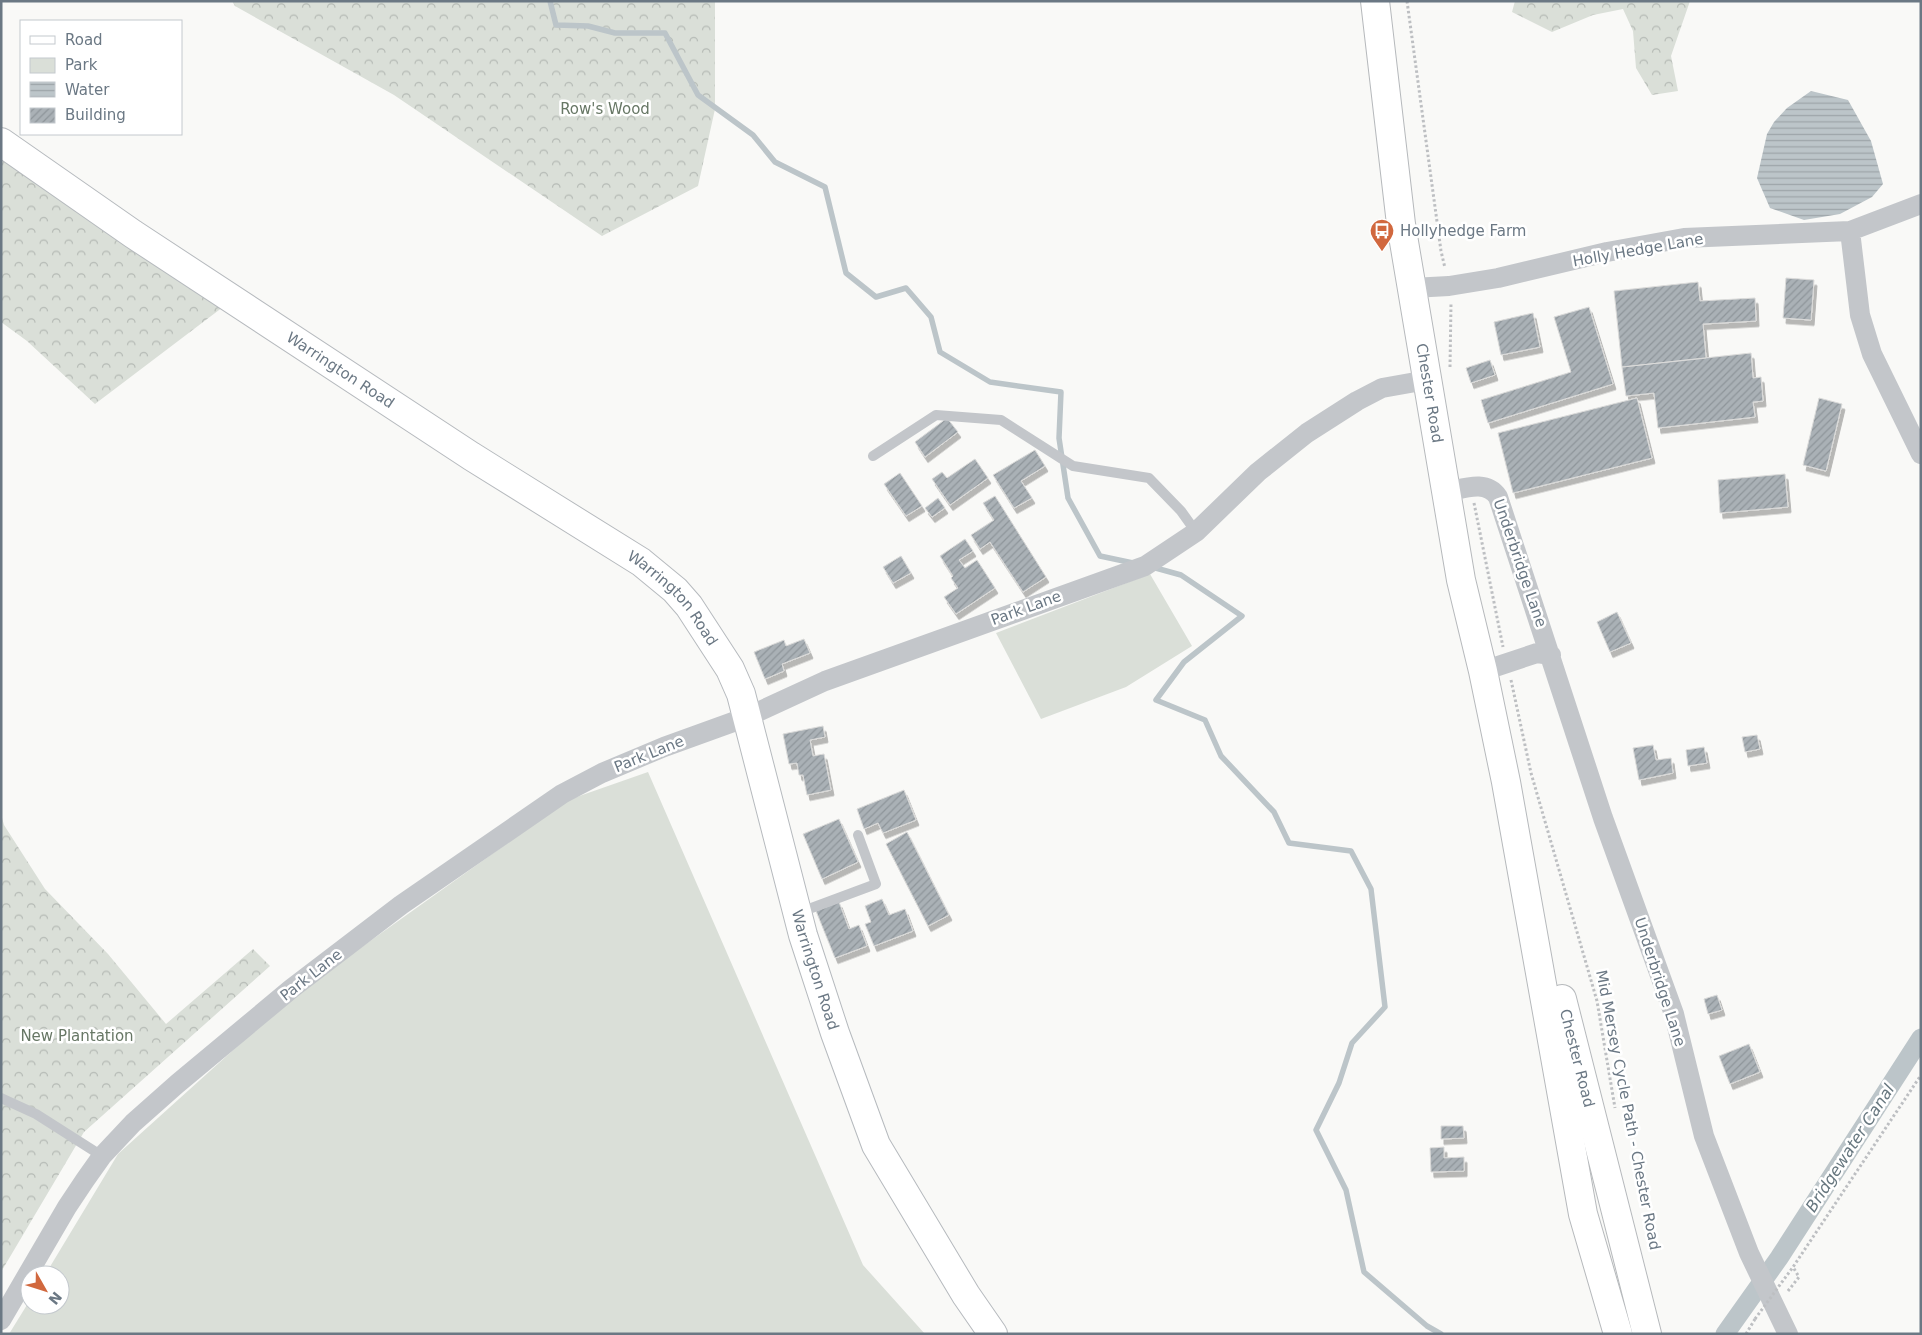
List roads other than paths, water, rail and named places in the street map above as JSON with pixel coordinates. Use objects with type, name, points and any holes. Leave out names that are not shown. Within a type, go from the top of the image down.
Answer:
[{"type":"main road","name":"Chester Road","points":[[1375,1],[1401,224],[1412,288],[1438,378],[1446,492],[1461,580],[1483,671],[1506,782],[1583,1214],[1618,1334]]},
{"type":"main road","name":"Warrington Road","points":[[1,142],[133,234],[471,456],[612,542],[660,576],[675,590],[701,622],[730,669],[742,694],[797,913],[835,1033],[876,1145],[966,1295],[993,1334]]},
{"type":"main road","name":"Chester Road","points":[[1506,782],[1647,1334]]},
{"type":"street","name":"Holly Hedge Lane","points":[[1412,288],[1449,286],[1498,278],[1607,252],[1684,238],[1850,231],[1921,204]]},
{"type":"street","points":[[1850,231],[1863,323],[1872,354],[1921,454]]},
{"type":"street","name":"Park Lane","points":[[1,1320],[67,1207],[102,1156],[133,1123],[291,989],[401,905],[562,794],[602,773],[664,747],[747,717],[825,681],[1145,566],[1196,532],[1258,472],[1307,433],[1357,401],[1382,388],[1438,378]]},
{"type":"street","name":"Underbridge Lane","points":[[1446,492],[1481,486],[1488,487],[1498,497],[1603,818],[1674,1014],[1704,1136],[1749,1253],[1788,1334]]},
{"type":"street","points":[[1483,671],[1537,653],[1551,655]]},
{"type":"lane","points":[[873,456],[936,415],[1001,420],[1073,466],[1149,478],[1181,511],[1196,532]]},
{"type":"lane","points":[[797,913],[876,884],[858,834]]},
{"type":"lane","points":[[1,1098],[36,1114],[102,1156]]},
{"type":"water","points":[[1811,91],[1848,100],[1871,141],[1883,184],[1872,197],[1840,214],[1804,220],[1770,208],[1757,178],[1767,134],[1774,122],[1787,108]]},
{"type":"waterway","points":[[550,1],[556,25],[588,26],[615,33],[665,33],[698,95],[753,135],[775,162],[825,187],[846,273],[876,297],[906,288],[931,317],[940,352],[990,382],[1061,392],[1059,438],[1068,498],[1100,556],[1133,563]]},
{"type":"waterway","points":[[1152,567],[1181,575],[1242,616],[1184,662],[1156,700],[1205,720],[1221,756],[1274,812],[1289,843],[1351,851],[1371,889],[1385,1007],[1352,1043],[1339,1083],[1316,1130],[1346,1190],[1364,1272],[1427,1326],[1441,1334]]},
{"type":"waterway","name":"Bridgewater Canal","points":[[1725,1334],[1779,1258],[1921,1038]]},
{"type":"place","name":"Hollyhedge Farm","points":[[1382,252]]},
{"type":"park label","name":"Row's Wood","points":[[605,109]]},
{"type":"park label","name":"New Plantation","points":[[77,1036]]}]
